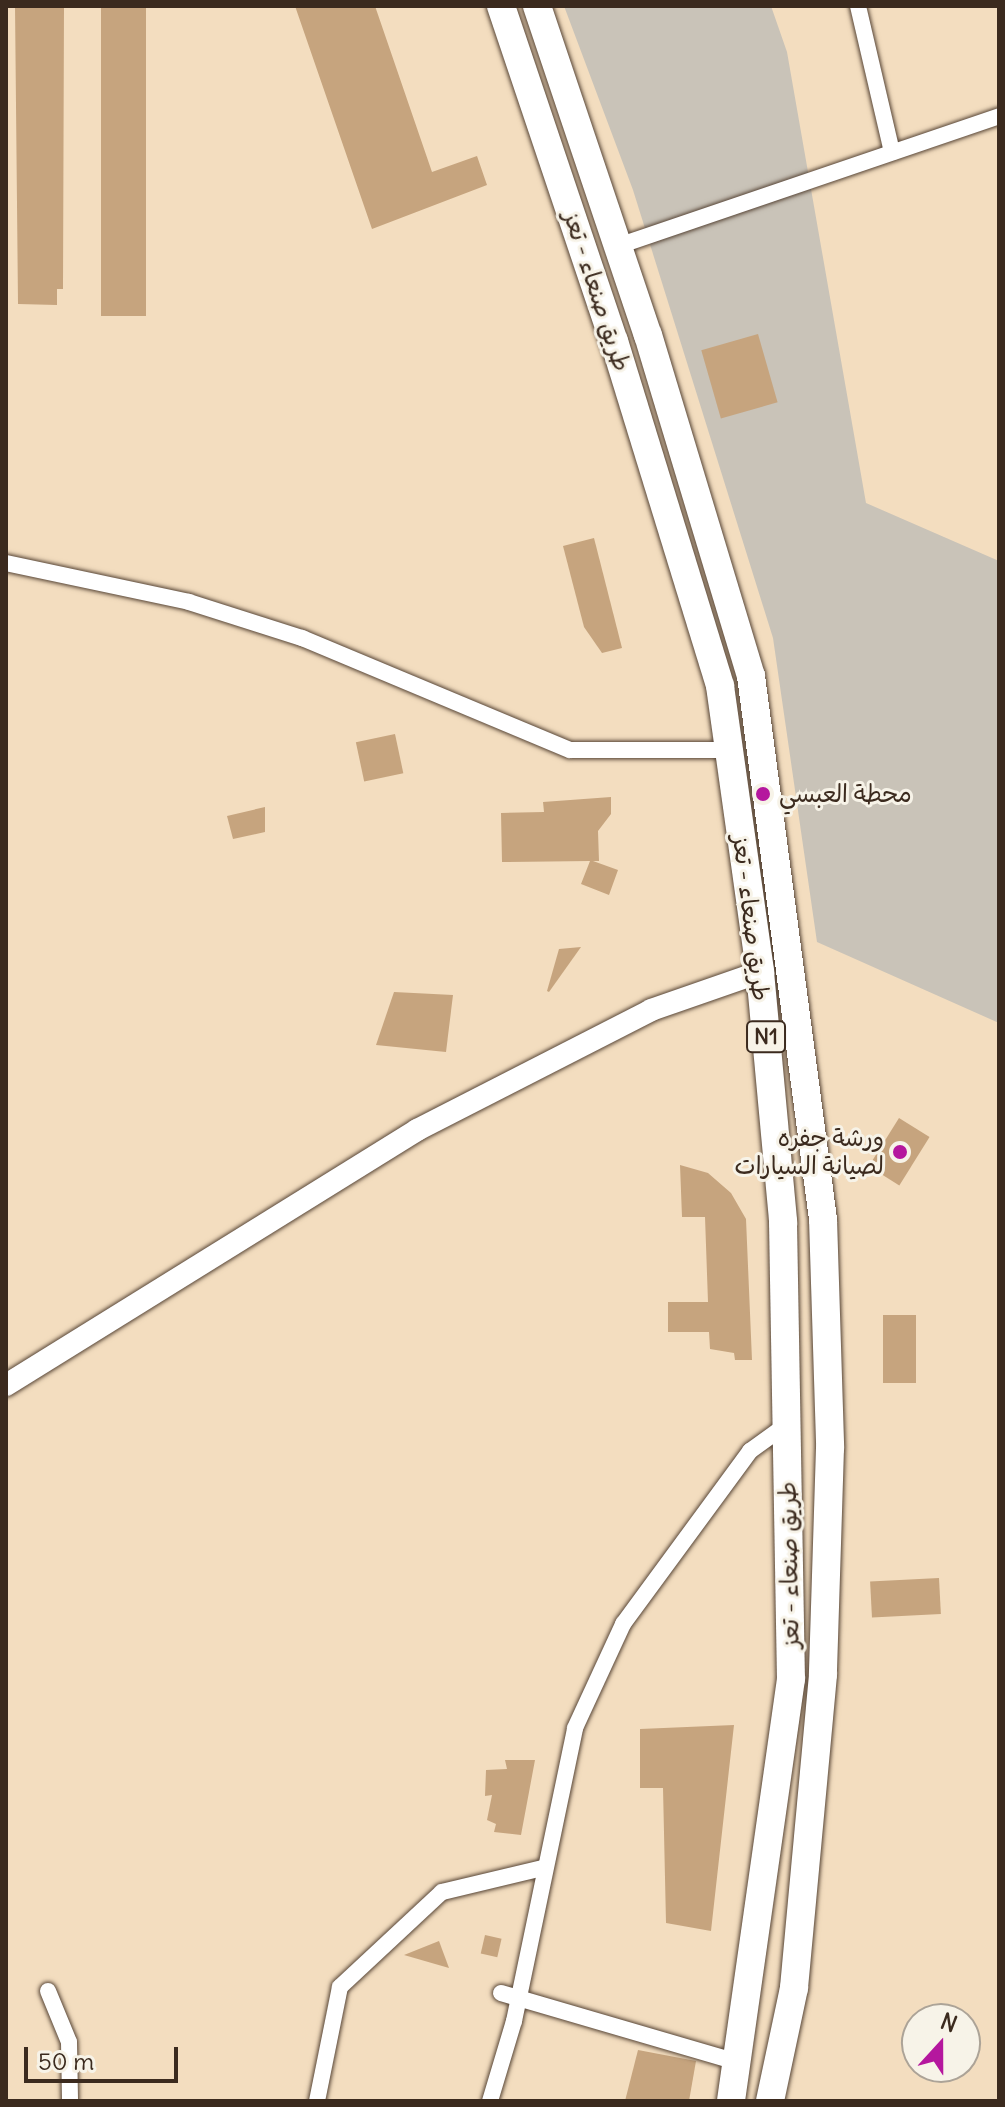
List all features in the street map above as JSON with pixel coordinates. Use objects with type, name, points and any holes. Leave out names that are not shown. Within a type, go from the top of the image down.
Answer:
[{"type":"highway","name":"طريق صنعاء - تعز","points":[[501,6],[614,341],[720,686],[760,972],[783,1222],[791,1679],[731,2101]]},
{"type":"highway","name":"طريق صنعاء - تعز","points":[[537,6],[618,246],[751,676],[823,1219],[830,1448],[823,1675],[794,1988],[770,2101]]},
{"type":"street","points":[[858,6],[892,152]]},
{"type":"street","points":[[618,246],[999,116]]},
{"type":"street","points":[[6,563],[189,602],[302,638],[570,750],[729,750]]},
{"type":"street","points":[[6,1385],[417,1130],[651,1010],[760,972]]},
{"type":"street","points":[[490,2101],[518,1998],[575,1728],[623,1624],[750,1451],[786,1425]]},
{"type":"street","points":[[317,2101],[340,1987],[442,1892],[543,1868]]},
{"type":"street","points":[[48,1991],[69,2042],[70,2101]]},
{"type":"street","points":[[501,1993],[737,2062]]},
{"type":"shaded area","points":[[564,6],[771,6],[787,52],[866,503],[999,561],[999,1023],[817,942],[773,638],[633,190]]},
{"type":"building","points":[[15,6],[64,6],[63,289],[57,289],[57,305],[18,304]]},
{"type":"building","points":[[101,6],[146,6],[146,316],[101,316]]},
{"type":"building","points":[[295,6],[375,6],[432,172],[477,156],[487,185],[372,229]]},
{"type":"building","points":[[758,334],[778,402],[721,419],[701,350]]},
{"type":"building","points":[[594,538],[622,648],[602,653],[584,627],[563,546]]},
{"type":"building","points":[[395,734],[403,773],[364,781],[356,742]]},
{"type":"building","points":[[611,797],[611,814],[598,831],[599,861],[593,861],[618,870],[609,895],[581,884],[590,861],[502,862],[501,813],[544,812],[543,802]]},
{"type":"building","points":[[265,807],[265,832],[233,839],[227,816]]},
{"type":"building","points":[[581,947],[549,992],[547,991],[559,949]]},
{"type":"building","points":[[394,992],[453,995],[446,1052],[376,1045]]},
{"type":"building","name":"ورشة جفره لصيانة السيارات","points":[[899,1118],[930,1137],[899,1185],[869,1166]]},
{"type":"building","points":[[680,1165],[708,1173],[731,1193],[746,1219],[752,1360],[735,1360],[734,1353],[710,1349],[709,1332],[668,1332],[668,1302],[708,1302],[705,1217],[682,1217]]},
{"type":"building","points":[[883,1315],[916,1315],[916,1383],[883,1383]]},
{"type":"building","points":[[939,1578],[941,1614],[872,1618],[870,1582]]},
{"type":"building","points":[[734,1725],[711,1931],[666,1923],[663,1788],[640,1788],[640,1729]]},
{"type":"building","points":[[505,1760],[535,1760],[521,1835],[494,1832],[496,1824],[487,1820],[492,1795],[485,1796],[486,1770],[507,1769]]},
{"type":"building","points":[[485,1935],[502,1939],[497,1957],[481,1954]]},
{"type":"building","points":[[439,1941],[449,1968],[404,1955]]},
{"type":"building","points":[[638,2050],[696,2061],[689,2101],[625,2101]]},
{"type":"place","name":"محطة العبسي","points":[[763,794]]},
{"type":"place","name":"ورشة جفره لصيانة السيارات","points":[[900,1152]]}]
